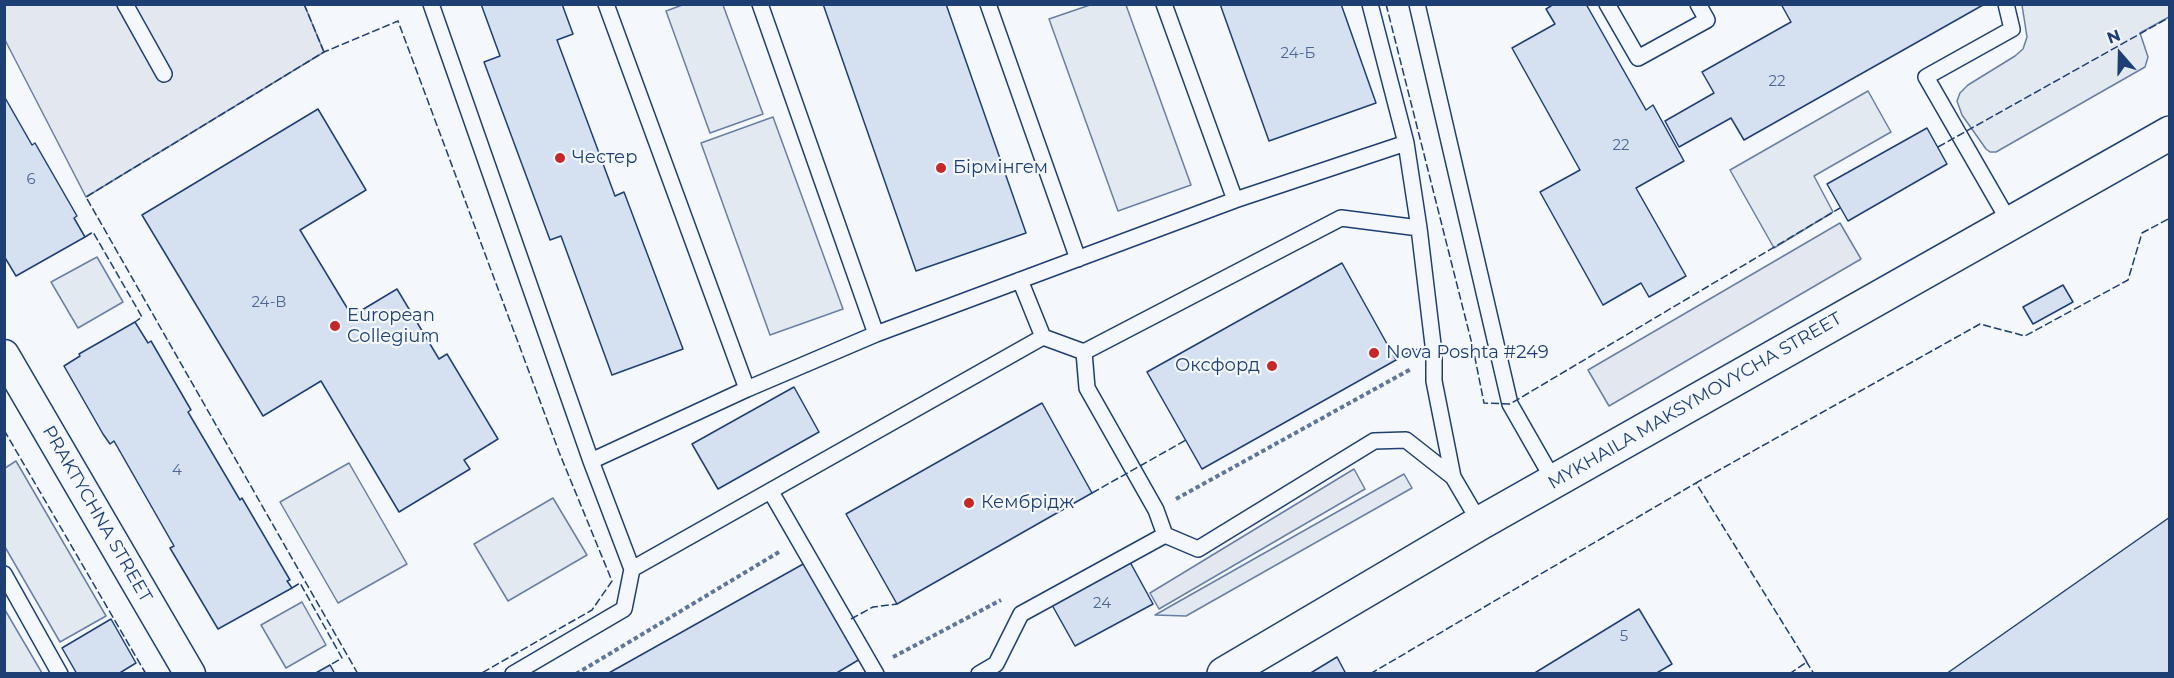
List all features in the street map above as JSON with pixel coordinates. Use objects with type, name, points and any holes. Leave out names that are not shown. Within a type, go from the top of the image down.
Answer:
[{"type":"main road","name":"MYKHAILA MAKSYMOVYCHA STREET","points":[[1224,674],[1480,523],[2169,133]]},
{"type":"street","name":"PRAKTYCHNA STREET","points":[[4,355],[189,674]]},
{"type":"lane","points":[[125,4],[164,74]]},
{"type":"lane","points":[[431,4],[591,460],[632,569],[624,609],[513,674]]},
{"type":"lane","points":[[606,4],[747,389]]},
{"type":"lane","points":[[760,4],[876,334]]},
{"type":"lane","points":[[988,4],[1078,259]]},
{"type":"lane","points":[[1164,4],[1234,200]]},
{"type":"lane","points":[[1370,4],[1406,143],[1434,353],[1434,381],[1453,477],[1480,523]]},
{"type":"lane","points":[[1417,4],[1510,404],[1554,481]]},
{"type":"lane","points":[[1607,4],[1638,58],[1707,20],[1698,4]]},
{"type":"lane","points":[[2007,4],[2012,29],[1926,77],[2010,223]]},
{"type":"lane","points":[[591,460],[747,389],[876,334],[1234,200],[1406,143]]},
{"type":"lane","points":[[632,569],[1043,338],[1084,352],[1341,218],[1419,228]]},
{"type":"lane","points":[[1020,280],[1043,338]]},
{"type":"lane","points":[[1084,352],[1087,388],[1156,510],[1165,535],[1198,549],[1374,441],[1406,440],[1453,477]]},
{"type":"lane","points":[[771,492],[801,540],[876,674]]},
{"type":"lane","points":[[979,674],[996,664],[1021,614],[1165,535]]},
{"type":"lane","points":[[4,574],[60,674]]},
{"type":"path","points":[[576,674],[801,540]]},
{"type":"shaded area","points":[[304,4],[324,52],[86,197],[5,40],[5,5]]},
{"type":"shaded area","points":[[685,4],[723,5],[763,114],[710,133],[666,11]]},
{"type":"shaded area","points":[[1090,5],[1126,5],[1191,185],[1118,211],[1049,19]]},
{"type":"shaded area","points":[[2022,5],[2169,5],[2169,17],[2140,33],[2148,57],[2145,67],[1996,152],[1990,152],[1962,115],[1957,101],[1960,93],[1968,85],[2023,49],[2027,37]]},
{"type":"shaded area","points":[[1868,91],[1891,132],[1814,176],[1833,212],[1774,248],[1730,170]]},
{"type":"shaded area","points":[[773,117],[843,309],[770,335],[701,143]]},
{"type":"shaded area","points":[[1840,223],[1861,259],[1609,406],[1588,370]]},
{"type":"shaded area","points":[[97,257],[123,302],[78,328],[51,282]]},
{"type":"shaded area","points":[[16,461],[106,616],[60,642],[5,547],[5,468]]},
{"type":"shaded area","points":[[349,463],[407,564],[338,603],[280,502]]},
{"type":"shaded area","points":[[1354,469],[1365,489],[1159,609],[1150,593]]},
{"type":"shaded area","points":[[1404,474],[1412,488],[1186,616],[1155,615]]},
{"type":"shaded area","points":[[553,498],[587,555],[508,601],[474,544]]},
{"type":"shaded area","points":[[302,602],[326,645],[286,668],[261,625]]},
{"type":"shaded area","points":[[5,610],[42,673],[5,673]]},
{"type":"building","name":"Честер","points":[[481,4],[562,4],[573,34],[557,40],[615,196],[624,192],[683,349],[612,375],[561,236],[550,240],[484,62],[500,56]]},
{"type":"building","name":"Бірмінгем","points":[[823,4],[946,4],[1026,233],[916,271]]},
{"type":"building","points":[[1220,4],[1341,4],[1376,103],[1269,141]]},
{"type":"building","points":[[1554,4],[1586,4],[1646,110],[1653,105],[1684,161],[1636,188],[1686,276],[1649,297],[1641,283],[1603,305],[1540,192],[1580,170],[1512,48],[1555,24],[1546,9]]},
{"type":"building","points":[[1781,4],[1983,5],[1744,140],[1731,118],[1679,147],[1665,121],[1714,93],[1702,72],[1791,22]]},
{"type":"building","points":[[4,96],[32,145],[35,143],[77,216],[74,218],[85,237],[16,276],[4,256]]},
{"type":"building","points":[[318,109],[366,190],[300,230],[352,316],[397,289],[439,359],[447,354],[498,439],[464,460],[470,469],[399,512],[321,381],[263,416],[142,215]]},
{"type":"building","points":[[1927,128],[1947,164],[1848,221],[1827,184]]},
{"type":"building","name":"Оксфорд","points":[[1342,263],[1396,360],[1202,469],[1147,372]]},
{"type":"building","points":[[2063,285],[2073,302],[2033,324],[2023,307]]},
{"type":"building","points":[[135,322],[148,343],[151,341],[191,410],[188,412],[290,580],[287,581],[292,588],[218,629],[170,548],[174,546],[114,441],[110,444],[103,434],[64,366],[80,356],[79,354]]},
{"type":"building","points":[[794,387],[819,432],[718,489],[692,444]]},
{"type":"building","name":"Кембрідж","points":[[1042,403],[1092,493],[897,604],[846,514]]},
{"type":"building","points":[[2170,517],[2170,674],[1946,674]]},
{"type":"building","points":[[1130,562],[1153,604],[1075,646],[1052,605]]},
{"type":"building","points":[[805,563],[860,659],[835,674],[607,674]]},
{"type":"building","points":[[1639,609],[1672,664],[1655,674],[1533,674]]},
{"type":"building","points":[[111,619],[136,663],[118,674],[77,674],[62,648]]},
{"type":"building","points":[[1337,657],[1346,674],[1309,674]]},
{"type":"building","points":[[330,665],[335,674],[314,674]]},
{"type":"fence","points":[[304,4],[324,52],[322,53]]},
{"type":"fence","points":[[1386,4],[1473,348],[1484,403],[1510,404],[1840,208]]},
{"type":"fence","points":[[1938,147],[2170,17]]},
{"type":"fence","points":[[358,674],[86,197],[324,52],[398,21],[559,452],[612,581],[592,610],[480,674]]},
{"type":"fence","points":[[1789,674],[1807,662],[1696,483],[1980,324],[2025,336],[2128,280],[2142,233],[2170,218]]},
{"type":"fence","points":[[85,237],[93,232],[142,317],[135,322]]},
{"type":"fence","points":[[1438,353],[1473,348]]},
{"type":"fence","points":[[1396,360],[1414,349],[1429,352]]},
{"type":"fence","points":[[4,430],[146,674]]},
{"type":"fence","points":[[1092,493],[1186,440]]},
{"type":"fence","points":[[1370,674],[1696,483]]},
{"type":"fence","points":[[292,588],[300,583],[342,658],[330,665]]},
{"type":"fence","points":[[851,619],[873,607],[897,604]]},
{"type":"fence","points":[[1806,661],[1814,674]]},
{"type":"place","name":"Честер","points":[[560,158]]},
{"type":"place","name":"Бірмінгем","points":[[941,168]]},
{"type":"place","name":"European Collegium","points":[[335,326]]},
{"type":"place","name":"Nova Poshta #249","points":[[1374,353]]},
{"type":"place","name":"Оксфорд","points":[[1272,366]]},
{"type":"place","name":"Кембрідж","points":[[969,503]]}]
